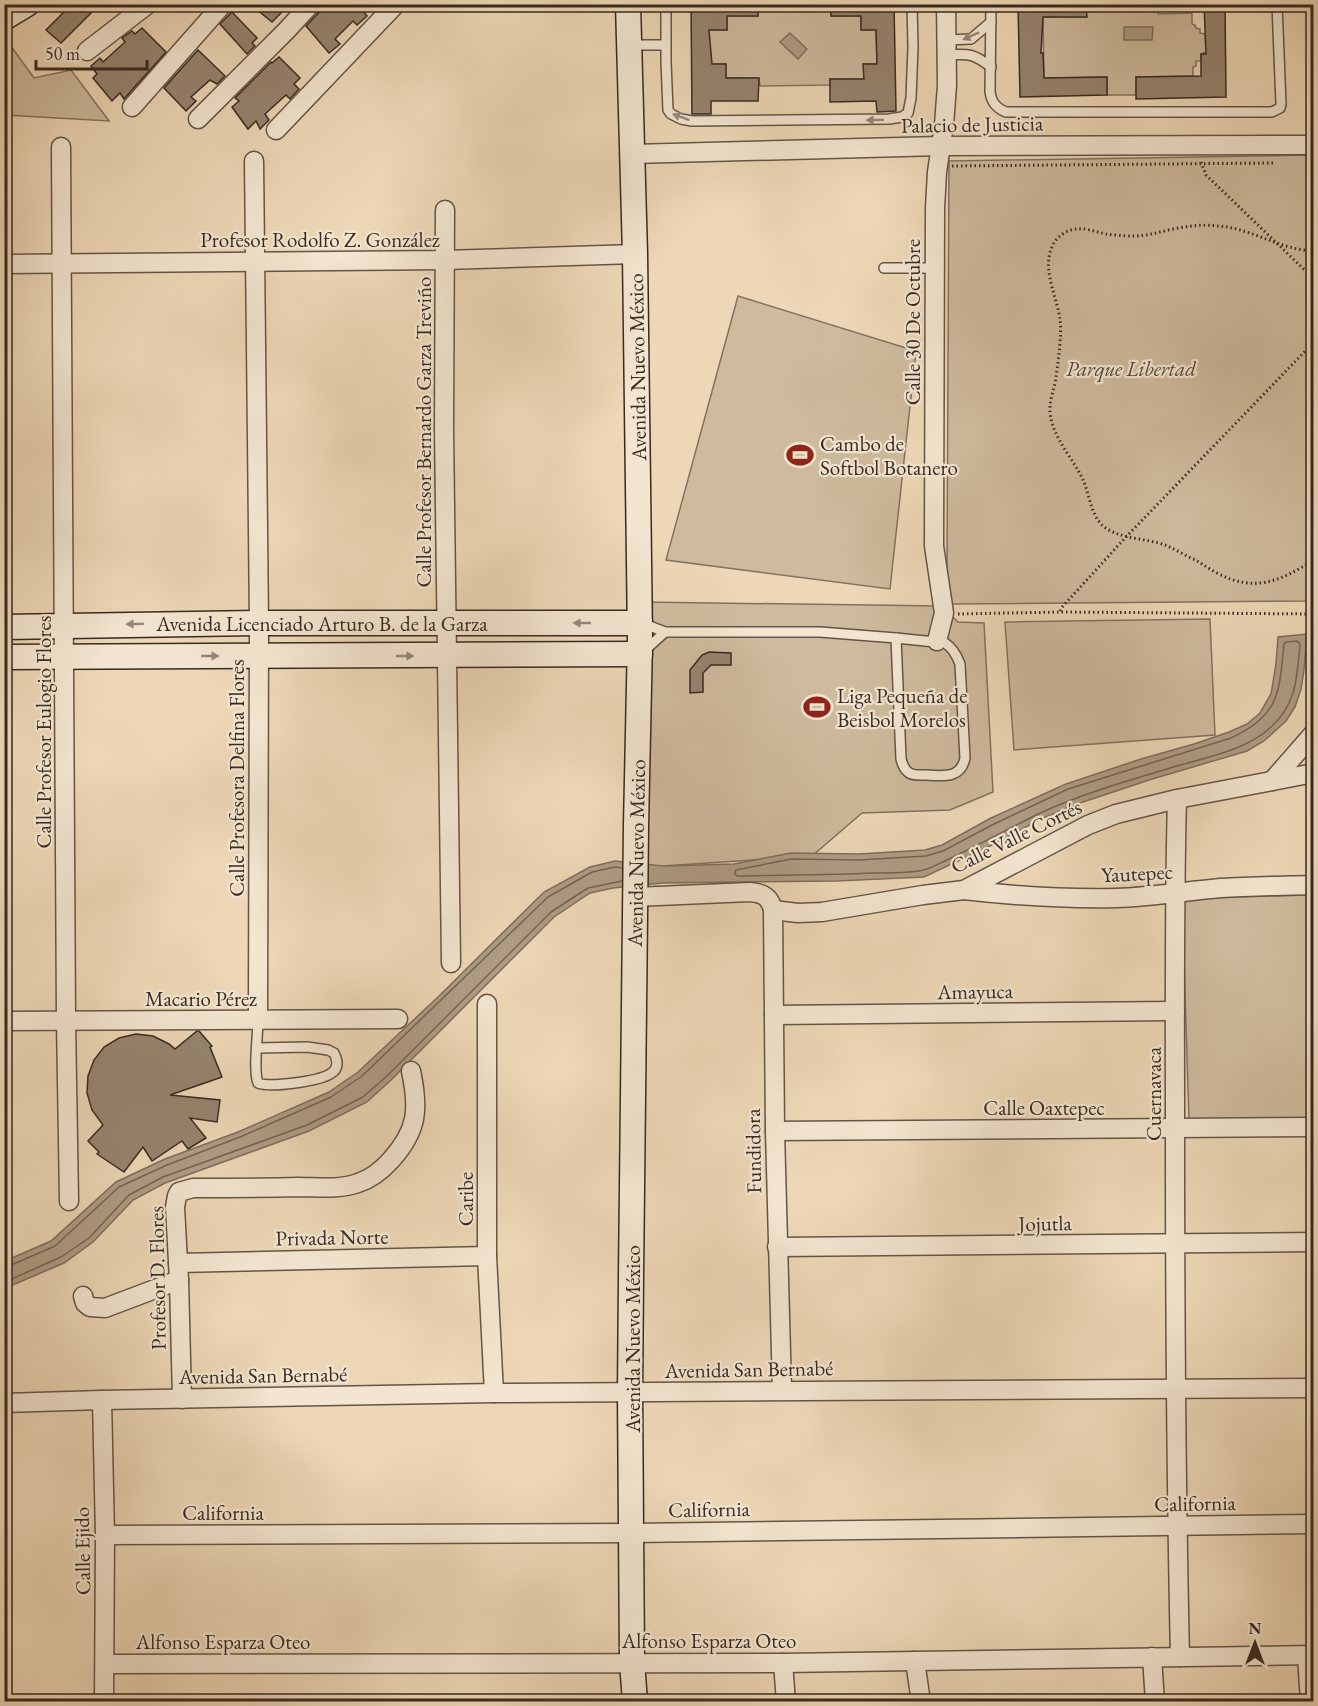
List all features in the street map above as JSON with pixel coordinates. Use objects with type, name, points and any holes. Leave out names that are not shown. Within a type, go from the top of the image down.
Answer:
[{"type":"street","points":[[4,18],[27,4]]},
{"type":"street","points":[[87,51],[148,4]]},
{"type":"street","points":[[132,107],[223,4]]},
{"type":"street","points":[[198,119],[311,4]]},
{"type":"street","points":[[276,130],[396,4]]},
{"type":"street","name":"Avenida Nuevo México","points":[[628,4],[635,254],[640,622],[630,1393],[632,1662],[635,1701]]},
{"type":"street","name":"Calle 30 De Octubre","points":[[937,641],[944,614],[934,546],[935,208],[937,172],[946,105],[946,4]]},
{"type":"street","name":"Palacio de Justicia","points":[[632,154],[940,146],[1201,155],[1314,145]]},
{"type":"street","name":"Calle Profesor Eulogio Flores","points":[[61,147],[69,1201]]},
{"type":"street","name":"Calle Profesora Delfina Flores","points":[[254,161],[259,623],[258,1020]]},
{"type":"street","name":"Calle Profesor Bernardo Garza Treviño","points":[[445,210],[444,430],[451,963]]},
{"type":"street","name":"Profesor Rodolfo Z. González","points":[[4,264],[445,260],[635,254]]},
{"type":"street","name":"Avenida Licenciado Arturo B. de la Garza","points":[[4,627],[259,623],[640,622]]},
{"type":"street","name":"Avenida Licenciado Arturo B. de la Garza","points":[[4,657],[640,654]]},
{"type":"street","points":[[1272,781],[1314,733]]},
{"type":"street","name":"Calle Valle Cortés","points":[[773,910],[798,913],[822,912],[964,890],[1088,825],[1116,814],[1177,799],[1314,773]]},
{"type":"street","name":"Cuernavaca","points":[[1177,799],[1174,894],[1175,1244],[1180,1657]]},
{"type":"street","name":"Yautepec","points":[[964,890],[1051,898],[1116,898],[1220,888],[1314,885]]},
{"type":"street","points":[[635,894],[758,893],[770,899],[773,910]]},
{"type":"street","name":"Fundidora","points":[[773,910],[777,1247],[782,1390]]},
{"type":"street","name":"Caribe","points":[[488,1004],[487,1256],[494,1393]]},
{"type":"street","name":"Amayuca","points":[[774,1015],[1175,1011]]},
{"type":"street","name":"Macario Pérez","points":[[4,1021],[398,1019]]},
{"type":"street","name":"Profesor D. Flores","points":[[182,1399],[175,1207],[179,1192],[193,1188],[334,1187],[347,1186],[365,1180],[385,1166],[409,1136],[415,1105],[411,1071]]},
{"type":"street","name":"Calle Oaxtepec","points":[[775,1131],[1314,1127]]},
{"type":"street","name":"Jojutla","points":[[777,1247],[1314,1242]]},
{"type":"street","name":"Privada Norte","points":[[83,1296],[85,1303],[90,1307],[105,1308],[179,1272],[487,1256]]},
{"type":"street","name":"Avenida San Bernabé","points":[[4,1403],[494,1393],[1314,1388]]},
{"type":"street","name":"Calle Ejido","points":[[102,1400],[105,1535],[104,1701]]},
{"type":"street","name":"California","points":[[105,1535],[632,1533],[1314,1524]]},
{"type":"street","points":[[1310,1655],[1310,1701]]},
{"type":"street","name":"Alfonso Esparza Oteo","points":[[105,1664],[783,1663],[1310,1655]]},
{"type":"street","points":[[1152,1657],[1155,1701]]},
{"type":"street","points":[[915,1661],[921,1701]]},
{"type":"street","points":[[783,1663],[786,1701]]},
{"type":"lane","points":[[666,4],[668,110],[681,119],[693,121],[896,118],[908,113],[913,47],[912,4]]},
{"type":"lane","points":[[991,4],[991,98],[998,109],[1006,112],[1272,112],[1280,108],[1281,104],[1277,4]]},
{"type":"lane","points":[[947,47],[971,39],[991,22]]},
{"type":"lane","points":[[629,45],[665,45]]},
{"type":"lane","points":[[947,47],[977,57],[991,67]]},
{"type":"lane","points":[[884,268],[935,268]]},
{"type":"lane","points":[[640,622],[665,632],[820,632],[937,641],[949,645],[957,655],[960,664],[965,758],[964,766],[960,770],[946,776],[908,772],[901,759],[896,638]]},
{"type":"lane","points":[[640,654],[665,632]]},
{"type":"lane","name":"Calle Profesora Delfina Flores","points":[[257,1048],[318,1048],[334,1053],[338,1061],[335,1070],[330,1074],[285,1084],[258,1083],[256,1078],[257,1048],[258,1020]]},
{"type":"path","points":[[946,168],[954,165],[1201,155],[1280,163]]},
{"type":"path","points":[[1201,155],[1206,175],[1314,279]]},
{"type":"path","points":[[1314,251],[1298,250],[1246,231],[1219,226],[1192,226],[1149,235],[1132,236],[1079,228],[1066,232],[1056,239],[1051,248],[1048,264],[1060,321],[1050,414],[1054,430],[1084,481],[1092,507],[1101,524],[1110,531],[1126,537],[1166,545],[1218,574],[1243,582],[1263,583],[1288,576],[1314,560]]},
{"type":"path","points":[[1060,612],[1126,537],[1314,342]]},
{"type":"path","points":[[954,612],[958,614],[1060,612],[1314,614]]},
{"type":"green space","points":[[758,5],[831,5],[831,16],[861,16],[861,30],[876,30],[877,64],[864,64],[864,79],[830,79],[830,85],[760,86],[759,78],[726,78],[726,64],[710,64],[709,30],[727,30],[727,16],[758,16]]},
{"type":"green space","points":[[1086,5],[1158,5],[1158,14],[1192,13],[1192,24],[1200,29],[1200,33],[1205,34],[1206,52],[1201,54],[1201,61],[1196,61],[1193,76],[1136,77],[1136,95],[1107,95],[1107,77],[1044,78],[1043,17],[1086,17]]},
{"type":"green space","points":[[5,38],[34,78],[71,70],[109,121],[5,115]]},
{"type":"green space","name":"Parque Libertad","points":[[1313,155],[1313,601],[952,604],[947,575],[949,161]]},
{"type":"green space","name":"Cambo de Softbol Botanero","points":[[738,296],[916,351],[890,589],[666,560]]},
{"type":"green space","name":"Liga Pequeña de Beisbol Morelos","points":[[642,602],[942,606],[958,622],[984,623],[993,792],[950,810],[862,813],[812,856],[663,866],[648,869]]},
{"type":"green space","points":[[1210,619],[1215,735],[1014,750],[1005,622]]},
{"type":"green space","points":[[1313,895],[1313,1119],[1189,1120],[1182,898]]},
{"type":"water","points":[[1124,27],[1153,27],[1152,40],[1124,40]]},
{"type":"water","points":[[790,33],[807,49],[798,59],[780,42]]},
{"type":"water","points":[[1307,634],[1301,689],[1295,707],[1286,721],[1264,741],[1247,751],[1071,806],[924,877],[837,881],[662,883],[590,893],[554,917],[367,1102],[309,1131],[165,1183],[133,1200],[93,1242],[64,1263],[5,1287],[5,1261],[51,1241],[116,1182],[165,1159],[238,1132],[329,1092],[358,1072],[544,892],[590,867],[615,861],[663,866],[734,864],[791,853],[859,854],[925,850],[942,845],[991,818],[1066,784],[1194,744],[1247,724],[1260,713],[1271,694],[1278,637]]},
{"type":"building","points":[[72,4],[87,4],[94,10],[61,43],[46,30]]},
{"type":"building","points":[[250,4],[273,4],[281,13],[272,22]]},
{"type":"building","points":[[327,4],[357,4],[367,16],[357,25],[353,21],[335,39],[340,44],[329,53],[306,26]]},
{"type":"building","points":[[691,4],[758,4],[758,16],[727,16],[727,30],[709,30],[712,64],[726,64],[726,78],[759,78],[758,101],[711,101],[711,114],[692,114]]},
{"type":"building","points":[[831,4],[894,4],[896,111],[877,112],[876,101],[830,102],[830,79],[864,79],[863,64],[877,64],[876,30],[861,30],[861,16],[831,16]]},
{"type":"building","points":[[1018,4],[1086,4],[1087,17],[1043,17],[1041,53],[1043,53],[1044,78],[1107,77],[1107,95],[1020,97]]},
{"type":"building","points":[[1204,4],[1225,4],[1226,97],[1136,99],[1136,77],[1201,76],[1201,54],[1206,54]]},
{"type":"building","points":[[232,12],[257,38],[252,43],[255,46],[247,54],[220,24]]},
{"type":"building","points":[[142,28],[166,52],[124,99],[120,93],[112,101],[93,78],[97,74],[91,66],[100,58],[103,62],[125,42],[122,38],[132,31],[135,34]]},
{"type":"building","points":[[198,50],[225,76],[217,84],[210,80],[191,97],[196,101],[186,111],[164,88]]},
{"type":"building","points":[[279,57],[300,78],[294,84],[299,89],[290,99],[286,95],[265,114],[269,120],[260,129],[256,121],[248,129],[232,107],[239,101],[235,98]]},
{"type":"building","points":[[709,652],[731,653],[731,665],[711,665],[703,673],[703,692],[690,693],[690,670],[702,655]]},
{"type":"building","points":[[197,1031],[212,1046],[210,1047],[222,1077],[170,1095],[220,1100],[217,1122],[190,1118],[206,1138],[188,1149],[182,1141],[152,1161],[143,1147],[124,1172],[97,1154],[99,1152],[88,1141],[103,1125],[92,1110],[87,1093],[88,1076],[94,1060],[104,1047],[119,1038],[136,1034],[153,1036],[175,1049]]},
{"type":"place","name":"Cambo de Softbol Botanero","points":[[800,455]]},
{"type":"place","name":"Liga Pequeña de Beisbol Morelos","points":[[817,707]]}]
